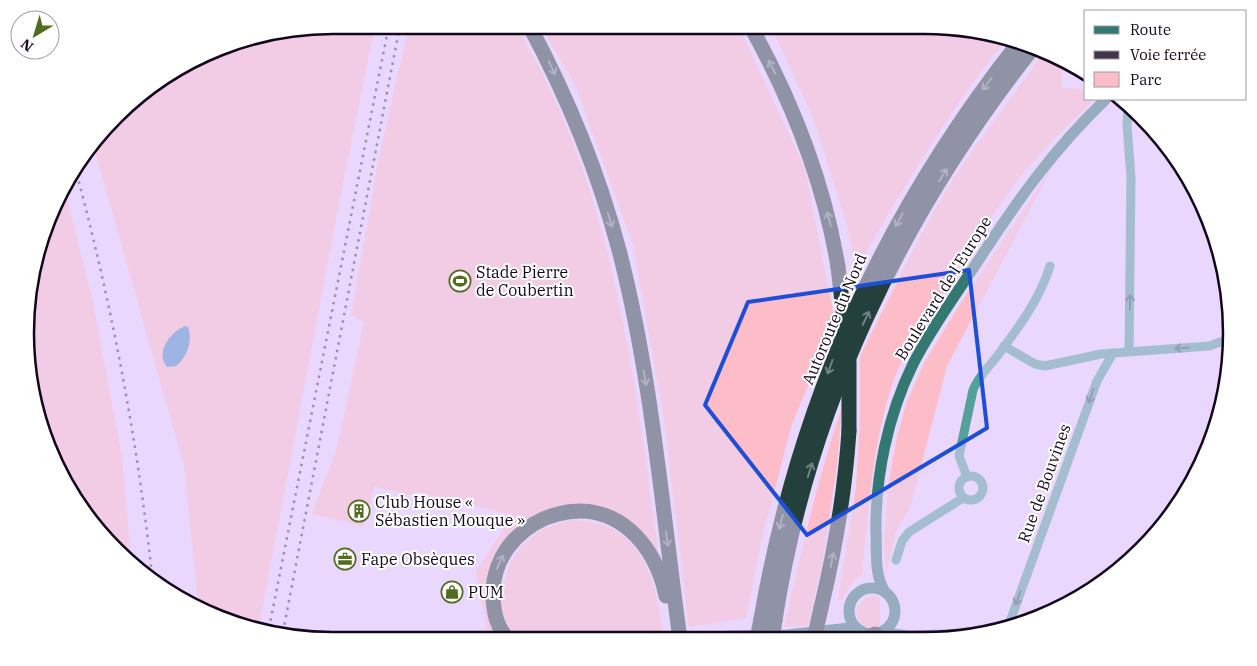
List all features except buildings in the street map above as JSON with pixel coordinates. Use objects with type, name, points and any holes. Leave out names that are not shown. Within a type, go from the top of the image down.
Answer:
[{"type":"highway","points":[[534,34],[553,70],[583,140],[604,197],[622,263],[638,334],[646,382],[676,632]]},
{"type":"highway","points":[[754,34],[784,91],[805,142],[829,219],[838,267],[848,356],[849,431],[846,466],[838,522],[817,632]]},
{"type":"highway","name":"Autoroute du Nord","points":[[771,632],[768,620],[775,546],[796,468],[832,363],[854,311],[890,238],[933,163],[969,109],[1015,48]]},
{"type":"highway","name":"Autoroute du Nord","points":[[761,632],[768,620],[808,475],[834,398],[863,324],[905,238],[950,163],[1000,90],[1029,53]]},
{"type":"highway","points":[[503,632],[498,625],[494,611],[493,586],[500,561],[513,541],[532,525],[549,517],[574,511],[592,512],[612,518],[628,528],[642,542],[653,558],[662,577],[676,632]]},
{"type":"street","name":"Boulevard de l'Europe","points":[[862,590],[869,577],[881,470],[888,434],[912,366],[922,347],[1028,186],[1061,145],[1105,100]]},
{"type":"street","points":[[1128,114],[1131,178],[1129,351]]},
{"type":"street","points":[[967,477],[959,456],[972,390],[1040,292],[1050,266]]},
{"type":"street","points":[[1004,346],[1036,364],[1045,366],[1113,353],[1209,346],[1223,341]]},
{"type":"street","name":"Rue de Bouvines","points":[[1011,619],[1097,381],[1113,353]]},
{"type":"street","points":[[973,476],[980,480],[983,490],[981,495],[975,500],[970,501],[963,498],[959,493],[958,487],[962,480],[973,476]]},
{"type":"street","points":[[896,560],[902,541],[909,532],[963,498]]},
{"type":"street","name":"Boulevard de l'Europe","points":[[876,527],[878,575],[885,592]]},
{"type":"street","points":[[821,632],[837,622],[849,607],[854,596],[862,590],[875,588],[885,592],[894,603],[896,615],[904,629],[909,632]]},
{"type":"street","points":[[849,607],[851,620],[867,632]]},
{"type":"street","points":[[875,632],[890,626],[896,615]]},
{"type":"street","points":[[830,632],[849,628],[863,632]]},
{"type":"highlighted area","points":[[969,270],[987,428],[807,535],[705,405],[748,302]]},
{"type":"green space","points":[[313,34],[373,34],[340,198],[260,623],[218,609],[198,599],[184,466],[95,152],[121,121],[151,96],[183,74],[218,57],[256,44],[294,36]]},
{"type":"green space","name":"Stade Pierre de Coubertin","points":[[407,34],[520,34],[549,86],[576,150],[597,216],[615,283],[640,420],[659,558],[629,522],[551,510],[495,561],[501,632],[487,632],[476,571],[513,515],[413,491],[414,496],[374,486],[364,526],[312,514],[337,448],[364,322],[351,315],[376,171]]},
{"type":"green space","points":[[545,34],[742,34],[805,169],[835,321],[792,424],[762,538],[746,618],[689,627],[664,419],[633,244],[575,84]]},
{"type":"green space","points":[[773,34],[944,34],[1002,44],[944,124],[856,269],[847,225],[813,117]]},
{"type":"green space","points":[[1040,57],[1062,68],[1062,88],[1084,89],[1084,100],[1094,100],[1045,149],[1017,181],[990,219],[901,363],[890,391],[879,436],[862,574],[851,584],[842,600],[838,600],[856,488],[860,422],[860,356],[922,233],[954,177]]},
{"type":"green space","points":[[1053,166],[947,366],[910,508],[896,531],[886,575],[884,547],[888,487],[897,437],[906,404],[924,363],[957,309]]},
{"type":"green space","points":[[67,197],[93,303],[122,457],[130,553],[108,530],[74,483],[50,429],[36,372],[34,313],[36,294],[50,237]]},
{"type":"green space","points":[[842,408],[837,466],[823,559],[808,625],[784,627],[817,489]]},
{"type":"green space","points":[[572,520],[597,523],[616,531],[631,543],[642,558],[650,576],[663,632],[516,632],[511,630],[503,616],[501,605],[502,591],[512,560],[520,548],[539,531]]},
{"type":"green space","points":[[873,596],[880,598],[880,627],[864,625],[857,615],[857,609],[860,604],[865,599]]},
{"type":"water","points":[[185,326],[188,327],[190,338],[186,353],[176,366],[167,367],[164,361],[163,349],[174,333]]},
{"type":"railway","points":[[270,625],[387,34]]},
{"type":"railway","points":[[284,628],[398,34]]},
{"type":"railway","points":[[78,177],[100,268],[131,421],[151,570]]},
{"type":"place","name":"Stade Pierre de Coubertin","points":[[460,281]]},
{"type":"place","name":"Club House « Sébastien Mouque »","points":[[359,511]]},
{"type":"place","name":"Fape Obsèques","points":[[345,559]]},
{"type":"place","name":"PUM","points":[[452,592]]}]
